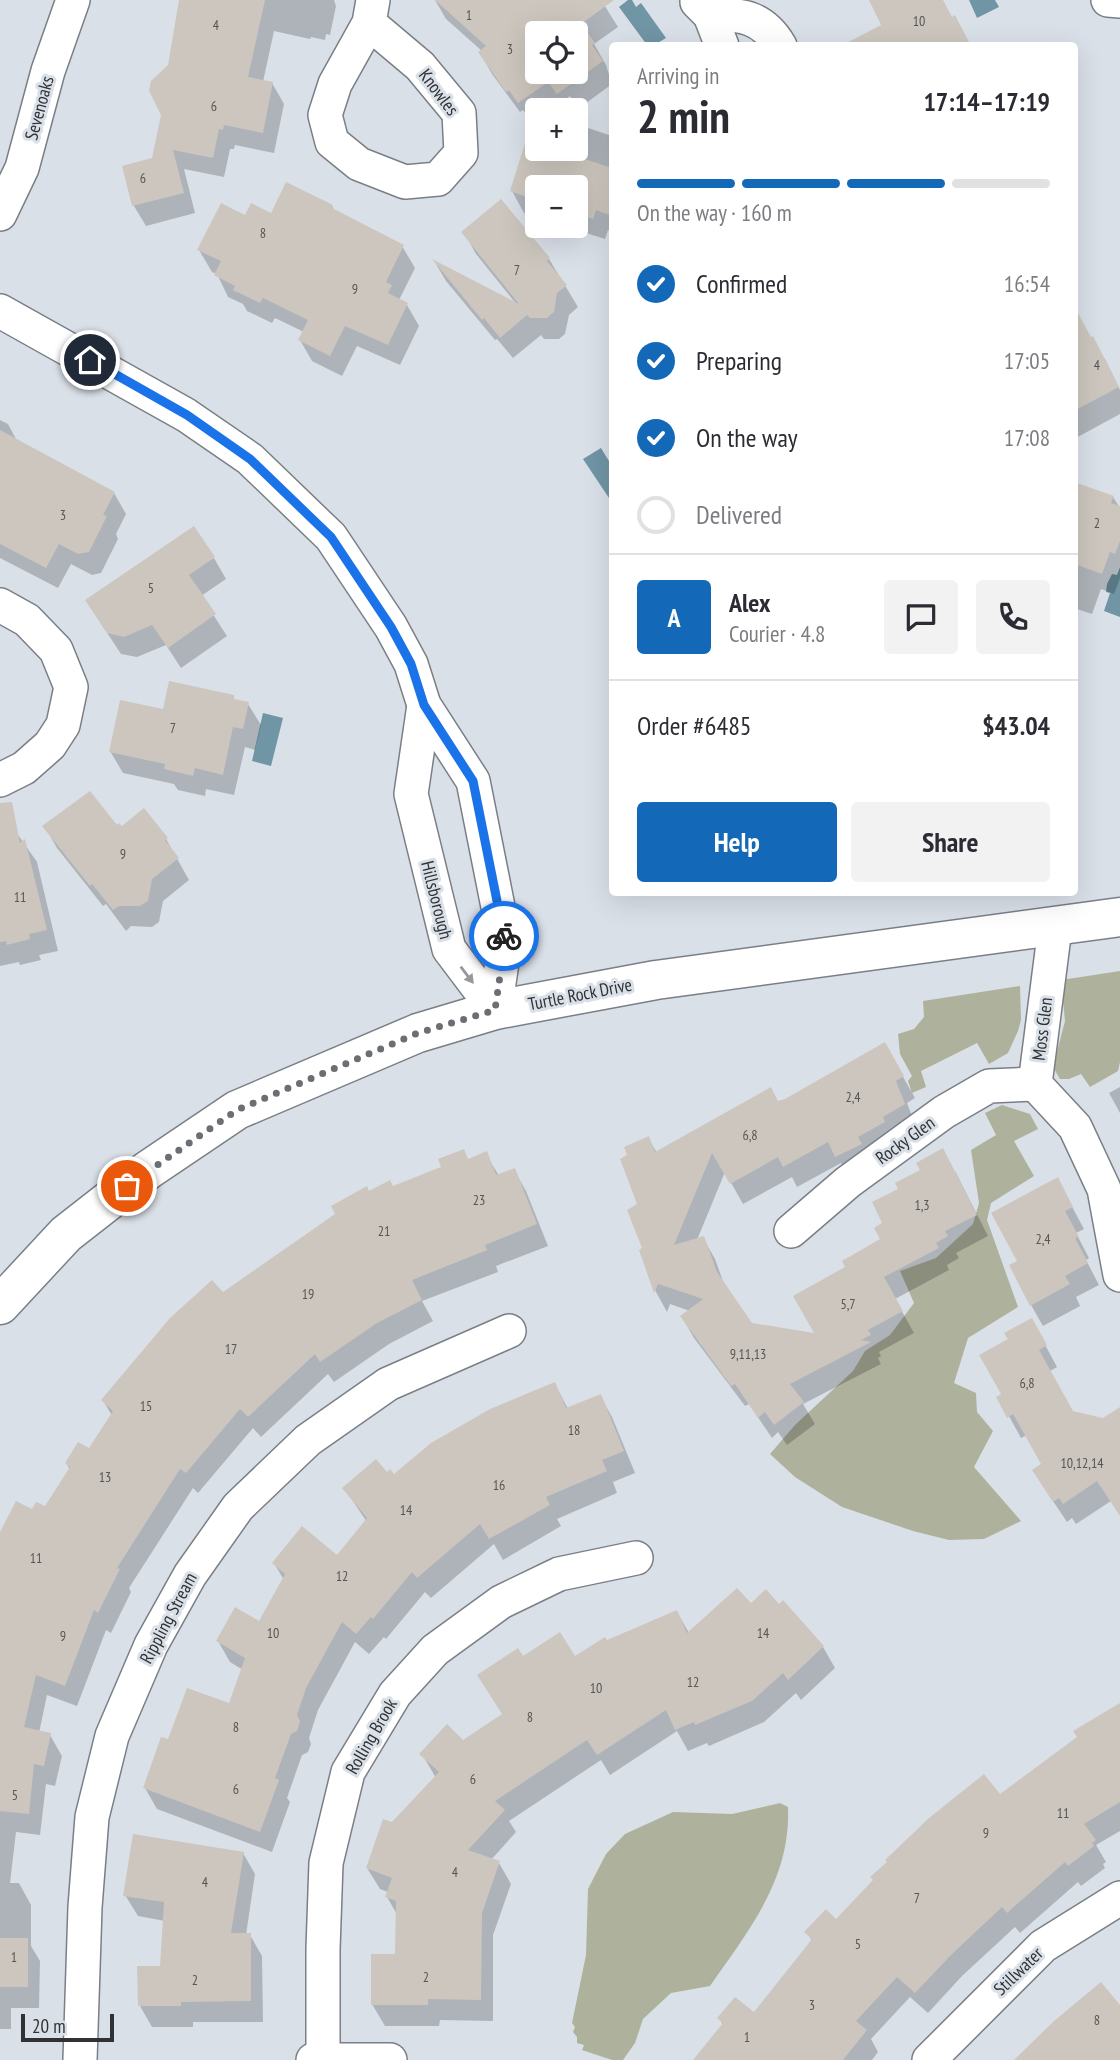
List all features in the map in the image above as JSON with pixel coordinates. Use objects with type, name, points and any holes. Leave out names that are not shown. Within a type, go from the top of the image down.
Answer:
[{"type":"street","name":"Sevenoaks","points":[[0,214],[22,168],[48,71],[73,0]]},
{"type":"street","points":[[1108,0],[1120,1]]},
{"type":"street","points":[[703,7],[720,42]]},
{"type":"street","points":[[703,7],[750,18],[771,31],[778,42]]},
{"type":"street","name":"Knowles","points":[[371,11],[459,113],[461,153],[438,179],[405,182],[359,164],[332,142],[326,115],[335,85],[371,11]]},
{"type":"street","name":"Hillsborough","points":[[0,311],[187,415],[250,459],[331,537],[391,627],[411,664],[424,705],[473,781],[505,942],[495,1010]]},
{"type":"street","points":[[0,605],[27,620],[56,650],[71,687],[62,725],[50,745],[23,768],[0,780]]},
{"type":"street","name":"Hillsborough","points":[[424,705],[411,794],[449,949],[495,1010]]},
{"type":"street","name":"Turtle Rock Drive","points":[[0,1305],[66,1234],[148,1170],[237,1110],[418,1033],[495,1010],[656,980],[1120,918]]},
{"type":"street","name":"Moss Glen","points":[[1055,928],[1035,1084],[1075,1127],[1104,1189],[1120,1275]]},
{"type":"street","name":"Rocky Glen","points":[[791,1231],[848,1182],[944,1112],[989,1086],[1035,1084]]},
{"type":"street","name":"Rippling Stream","points":[[80,2060],[85,1907],[92,1817],[111,1737],[151,1645],[190,1575],[238,1507],[307,1440],[388,1384],[509,1331]]},
{"type":"street","name":"Rolling Brook","points":[[323,2060],[326,1863],[348,1772],[395,1694],[435,1650],[501,1602],[559,1574],[636,1558]]},
{"type":"street","name":"Stillwater","points":[[929,2060],[1043,1946],[1120,1898]]},
{"type":"street","points":[[313,2060],[390,2060]]},
{"type":"green space","points":[[1120,971],[1118,1071],[1090,1087],[1081,1074],[1060,1079],[1053,1067],[1065,1021],[1061,980]]},
{"type":"green space","points":[[1020,986],[1021,1020],[1008,1053],[989,1064],[977,1043],[921,1071],[926,1087],[912,1093],[908,1081],[912,1076],[900,1054],[898,1034],[914,1029],[924,1017],[923,1001]]},
{"type":"green space","points":[[1002,1105],[1030,1114],[1038,1129],[1014,1141],[1034,1176],[991,1203],[987,1220],[1018,1307],[968,1338],[954,1383],[976,1393],[977,1412],[993,1431],[974,1467],[1021,1521],[984,1539],[949,1540],[842,1507],[795,1477],[770,1454],[795,1425],[853,1371],[865,1351],[890,1335],[914,1303],[900,1271],[936,1258],[973,1224],[979,1203],[971,1150],[996,1135],[985,1113]]},
{"type":"green space","points":[[780,1803],[788,1807],[787,1833],[775,1881],[753,1924],[710,1986],[671,1993],[643,2019],[635,2043],[623,2060],[612,2060],[582,2050],[584,2045],[577,2043],[572,2023],[586,1955],[588,1889],[606,1854],[625,1834],[673,1812],[732,1814]]},
{"type":"water","points":[[628,0],[632,0],[636,7],[641,3],[666,38],[659,42],[645,42],[619,7]]},
{"type":"water","points":[[969,0],[995,0],[999,7],[977,18]]},
{"type":"water","points":[[601,448],[609,461],[609,498],[583,459]]},
{"type":"water","points":[[1120,567],[1120,617],[1104,611],[1110,593],[1106,592],[1107,584],[1112,574],[1117,575]]},
{"type":"water","points":[[263,713],[283,718],[271,766],[252,761]]},
{"type":"building","points":[[179,0],[265,0],[248,77],[273,82],[263,133],[224,125],[223,130],[219,129],[213,158],[173,150],[184,193],[132,206],[122,166],[152,158],[161,115],[149,91],[151,81],[168,65]]},
{"type":"building","points":[[435,0],[614,0],[585,21],[525,21],[525,84],[545,84],[518,103],[509,90],[506,92],[478,52],[486,46]]},
{"type":"building","points":[[869,0],[943,0],[952,17],[955,15],[969,42],[849,42],[881,25]]},
{"type":"building","points":[[588,34],[595,43],[592,45],[603,61],[588,72]]},
{"type":"building","points":[[550,84],[571,84],[557,94]]},
{"type":"building","points":[[525,143],[525,161],[588,160],[609,167],[609,215],[596,210],[593,219],[588,217],[588,175],[525,175],[525,197],[510,191]]},
{"type":"building","points":[[286,182],[404,245],[386,282],[392,285],[388,293],[408,303],[388,345],[345,326],[330,356],[298,340],[308,320],[263,298],[260,303],[233,290],[235,286],[214,275],[221,261],[197,250],[221,203],[245,215],[251,203],[271,213]]},
{"type":"building","points":[[501,199],[525,228],[525,238],[533,238],[550,258],[547,261],[567,285],[557,293],[554,312],[547,318],[530,318],[527,315],[500,338],[432,259],[519,304],[461,232]]},
{"type":"building","points":[[1078,313],[1091,337],[1093,336],[1119,387],[1078,409]]},
{"type":"building","points":[[0,430],[115,492],[103,515],[107,516],[89,552],[78,554],[59,544],[46,568],[0,544]]},
{"type":"building","points":[[1078,483],[1114,496],[1111,503],[1120,506],[1120,541],[1115,554],[1110,552],[1102,574],[1078,565]]},
{"type":"building","points":[[194,526],[215,557],[189,575],[216,614],[168,648],[152,625],[124,637],[107,633],[85,600]]},
{"type":"building","points":[[169,681],[234,695],[234,699],[249,702],[243,729],[233,727],[223,775],[195,768],[193,776],[164,769],[165,764],[109,752],[120,700],[163,709]]},
{"type":"building","points":[[90,791],[117,825],[119,823],[122,826],[144,808],[168,838],[165,840],[179,858],[152,879],[148,901],[140,906],[119,906],[113,910],[42,826]]},
{"type":"building","points":[[12,802],[20,843],[25,839],[47,930],[29,934],[30,939],[7,945],[6,941],[0,942],[0,803]]},
{"type":"building","points":[[885,1042],[904,1076],[896,1081],[905,1104],[883,1117],[885,1122],[858,1137],[862,1144],[835,1157],[828,1142],[783,1167],[778,1157],[730,1184],[712,1153],[674,1245],[704,1236],[717,1272],[752,1323],[814,1333],[793,1296],[845,1267],[842,1261],[880,1239],[874,1228],[882,1223],[872,1202],[898,1189],[895,1183],[920,1170],[916,1163],[943,1148],[977,1215],[945,1231],[948,1236],[936,1243],[939,1248],[884,1277],[903,1311],[868,1330],[871,1335],[861,1340],[871,1342],[790,1384],[804,1402],[774,1425],[765,1412],[758,1418],[735,1384],[731,1386],[680,1316],[703,1299],[658,1284],[654,1293],[639,1250],[642,1248],[627,1210],[637,1204],[620,1159],[627,1155],[624,1147],[649,1136],[655,1152],[771,1087],[778,1101],[785,1099]]},
{"type":"building","points":[[464,1149],[468,1159],[487,1151],[496,1175],[515,1168],[537,1224],[485,1245],[487,1250],[412,1280],[422,1300],[377,1323],[320,1362],[315,1354],[248,1417],[240,1409],[186,1473],[180,1469],[117,1568],[120,1569],[98,1613],[94,1610],[65,1686],[36,1675],[24,1727],[51,1733],[44,1766],[34,1764],[29,1814],[0,1811],[0,1532],[16,1501],[32,1509],[36,1502],[45,1506],[70,1467],[65,1463],[78,1442],[89,1448],[113,1411],[101,1400],[170,1318],[212,1280],[223,1292],[335,1214],[331,1206],[367,1186],[369,1191],[390,1180],[393,1186],[441,1167],[438,1159]]},
{"type":"building","points":[[1058,1177],[1073,1207],[1065,1211],[1079,1237],[1075,1238],[1088,1263],[1065,1276],[1070,1284],[1030,1306],[1009,1265],[1017,1261],[991,1213]]},
{"type":"building","points":[[1032,1318],[1047,1345],[1039,1350],[1073,1411],[1103,1418],[1120,1407],[1120,1516],[1097,1481],[1063,1504],[1059,1498],[1053,1502],[1032,1470],[1041,1464],[1013,1414],[1007,1418],[996,1397],[1001,1394],[979,1355],[1008,1339],[1004,1333]]},
{"type":"building","points":[[555,1382],[566,1408],[601,1394],[624,1451],[602,1460],[607,1471],[546,1497],[550,1505],[489,1539],[480,1524],[417,1578],[412,1572],[373,1619],[371,1617],[356,1634],[342,1622],[306,1688],[297,1715],[300,1721],[297,1731],[291,1734],[275,1778],[279,1780],[260,1832],[143,1788],[161,1737],[168,1739],[187,1688],[229,1703],[245,1658],[216,1641],[235,1607],[259,1621],[285,1574],[272,1563],[302,1526],[337,1555],[367,1518],[342,1488],[376,1459],[387,1472],[390,1469],[394,1474],[431,1443],[490,1409]]},
{"type":"building","points":[[737,1588],[751,1603],[766,1589],[779,1604],[783,1600],[824,1646],[788,1680],[783,1673],[752,1701],[695,1725],[694,1722],[675,1730],[666,1710],[597,1755],[587,1740],[495,1801],[505,1810],[468,1850],[500,1861],[482,1913],[481,2000],[428,1999],[428,2005],[371,2005],[371,1954],[395,1954],[396,1901],[385,1897],[392,1878],[366,1868],[383,1819],[392,1822],[439,1772],[419,1754],[447,1724],[463,1740],[502,1714],[477,1675],[518,1648],[523,1656],[560,1632],[575,1656],[605,1637],[607,1640],[677,1610],[687,1633]]},
{"type":"building","points":[[1120,1703],[1120,1802],[1084,1824],[1096,1840],[1092,1843],[1094,1846],[1068,1866],[1065,1862],[1007,1913],[1002,1907],[915,1993],[897,1977],[856,2021],[867,2030],[843,2060],[693,2060],[723,2023],[717,2018],[735,1997],[754,2012],[812,1939],[804,1932],[826,1909],[836,1919],[873,1880],[870,1877],[887,1862],[885,1860],[929,1818],[984,1774],[1000,1794],[1077,1737],[1073,1731]]},
{"type":"building","points":[[133,1834],[244,1852],[231,1933],[251,1933],[251,2001],[138,2006],[137,1966],[160,1966],[164,1902],[123,1896]]},
{"type":"building","points":[[0,1938],[28,1938],[28,1987],[0,1987]]},
{"type":"building","points":[[1101,1982],[1120,2005],[1120,2060],[1014,2060],[1054,2021]]},
{"type":"way so far","points":[[127,1186],[237,1110],[418,1033],[495,1010],[504,936]]},
{"type":"route","points":[[90,360],[187,415],[250,459],[331,537],[391,627],[411,664],[424,705],[473,781],[504,936]]}]
